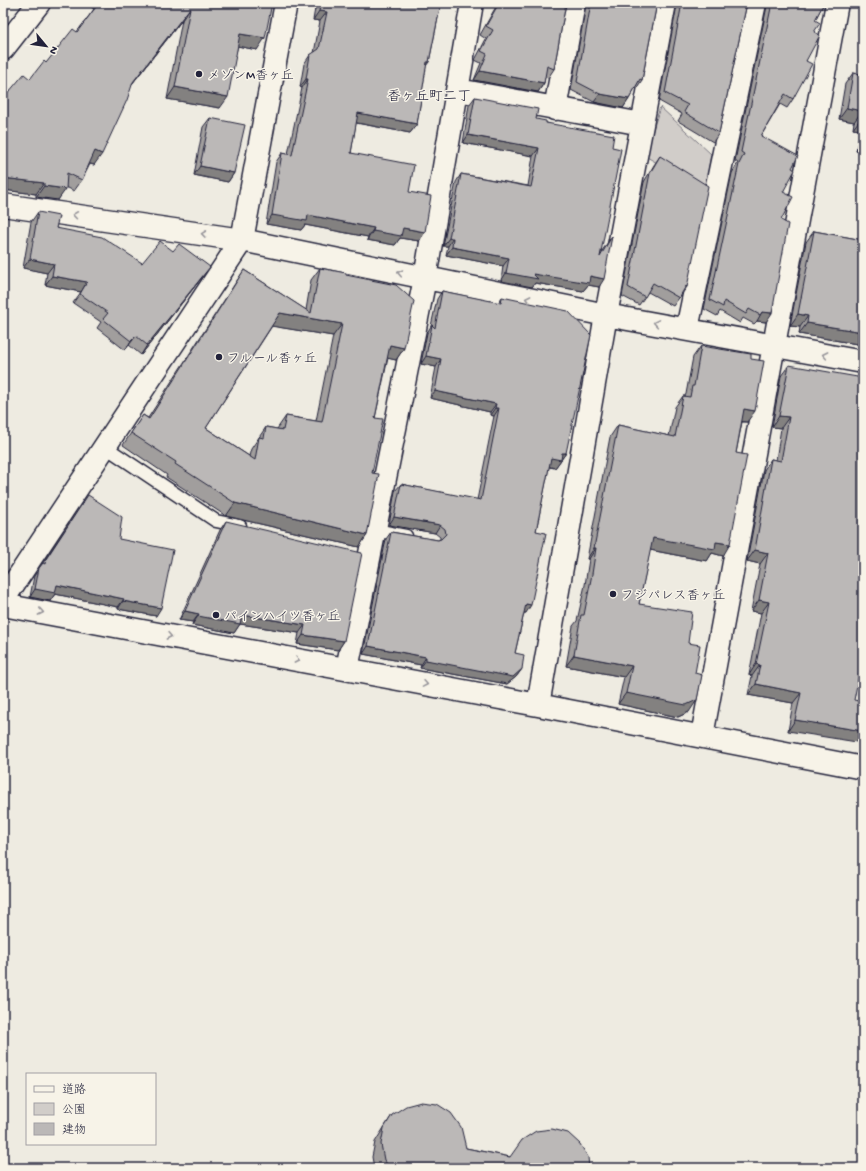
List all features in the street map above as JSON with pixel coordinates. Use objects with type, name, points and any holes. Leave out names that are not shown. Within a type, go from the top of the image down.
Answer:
[{"type":"street","points":[[3,49],[39,3]]},
{"type":"street","points":[[3,600],[242,240],[286,3]]},
{"type":"street","points":[[347,669],[365,556],[375,530],[425,278],[472,3]]},
{"type":"street","points":[[555,109],[574,3]]},
{"type":"street","points":[[538,705],[606,315],[665,3]]},
{"type":"street","points":[[687,329],[755,3]]},
{"type":"street","points":[[702,736],[837,3]]},
{"type":"street","points":[[458,90],[642,124]]},
{"type":"street","points":[[3,204],[242,240],[606,315],[863,362]]},
{"type":"street","points":[[3,605],[702,736],[863,768]]},
{"type":"lane","points":[[104,446],[216,521],[254,530]]},
{"type":"lane","points":[[375,530],[418,538]]},
{"type":"green space","points":[[660,107],[711,154],[705,190],[645,156]]},
{"type":"building","points":[[99,3],[221,3],[229,5],[230,3],[272,3],[265,38],[240,34],[228,97],[175,87],[190,8],[133,82],[127,100],[102,154],[95,151],[82,180],[67,173],[66,189],[44,186],[44,183],[3,178],[3,99],[24,74],[30,79],[44,61],[46,63],[73,29],[77,32]]},
{"type":"building","points":[[321,3],[441,3],[429,62],[427,62],[417,124],[358,113],[351,153],[414,165],[409,192],[431,196],[425,232],[403,228],[401,236],[373,231],[374,228],[308,215],[307,221],[272,215],[282,153],[292,155],[308,79],[306,79],[310,55],[319,49],[327,12],[319,11]]},
{"type":"building","points":[[499,3],[566,3],[554,69],[547,66],[544,83],[480,71],[487,54],[481,51],[493,30],[486,26]]},
{"type":"building","points":[[591,3],[657,3],[642,80],[640,79],[629,99],[600,94],[577,82]]},
{"type":"building","points":[[682,3],[747,3],[719,133],[684,112],[688,105],[665,93]]},
{"type":"building","points":[[772,3],[824,3],[815,20],[820,23],[814,32],[820,35],[806,61],[812,64],[793,99],[785,94],[761,136],[798,156],[792,168],[795,170],[783,192],[793,197],[781,220],[788,224],[772,313],[762,312],[760,315],[749,309],[746,314],[724,301],[723,307],[710,300],[739,164],[744,154],[741,152]]},
{"type":"building","points":[[853,73],[863,75],[863,118],[861,118],[862,111],[847,108]]},
{"type":"building","points":[[475,97],[538,109],[536,119],[546,121],[546,123],[614,135],[612,147],[621,149],[600,257],[612,236],[604,279],[590,276],[589,283],[533,274],[538,279],[506,273],[509,258],[452,247],[453,238],[449,238],[461,174],[531,187],[539,148],[468,135]]},
{"type":"building","points":[[210,118],[245,125],[234,173],[200,166]]},
{"type":"building","points":[[660,156],[708,186],[687,287],[686,286],[679,298],[653,283],[645,297],[628,287],[650,173]]},
{"type":"building","points":[[38,212],[59,216],[56,228],[102,237],[142,263],[160,241],[173,251],[179,244],[210,267],[147,345],[136,336],[131,341],[103,319],[108,313],[80,294],[87,282],[52,276],[54,264],[30,259]]},
{"type":"building","points":[[814,231],[863,240],[863,332],[807,323],[808,316],[798,314]]},
{"type":"building","points":[[320,268],[396,285],[414,301],[404,348],[390,345],[375,418],[383,419],[372,473],[379,474],[367,535],[235,503],[131,433],[143,415],[149,419],[244,270],[311,313]],"holes":[[[280,313],[342,324],[322,422],[286,416],[283,430],[266,427],[264,438],[259,437],[255,460],[206,428]]]},
{"type":"building","points":[[442,291],[501,303],[502,297],[568,311],[591,335],[566,453],[562,453],[561,460],[551,458],[536,531],[546,533],[531,605],[526,604],[515,653],[524,655],[522,669],[513,677],[426,660],[426,657],[368,646],[391,532],[438,540],[446,534],[445,529],[440,525],[394,517],[401,484],[481,500],[499,408],[495,408],[496,404],[435,391],[441,359],[426,356],[432,325],[435,328]]},
{"type":"building","points":[[701,346],[751,354],[751,359],[764,361],[755,411],[744,409],[736,453],[747,455],[730,544],[716,542],[715,549],[653,538],[639,604],[692,612],[688,643],[700,645],[695,673],[702,675],[697,700],[686,705],[626,693],[632,666],[574,655],[581,615],[584,615],[592,574],[596,548],[594,548],[618,425],[675,437],[683,396],[690,397],[692,386],[694,386]]},
{"type":"building","points":[[789,365],[863,378],[863,654],[854,700],[863,702],[863,731],[795,720],[801,693],[756,684],[760,665],[756,664],[769,602],[759,600],[768,553],[755,550],[771,459],[781,461],[789,417],[779,416]]},
{"type":"building","points":[[88,495],[122,517],[119,539],[173,550],[161,608],[123,601],[124,599],[57,585],[55,593],[35,589],[39,568],[43,563],[45,564],[46,559]]},
{"type":"building","points":[[226,521],[362,553],[344,641],[303,635],[305,625],[242,615],[240,624],[198,616],[199,614],[185,611]]},
{"type":"building","points":[[421,1102],[437,1104],[451,1113],[461,1127],[466,1148],[510,1157],[522,1140],[536,1131],[552,1129],[568,1133],[580,1144],[588,1157],[589,1168],[390,1168],[384,1160],[381,1144],[384,1128],[392,1115],[406,1106]]},
{"type":"place","name":"メゾンM香ヶ丘","points":[[199,74]]},
{"type":"place","name":"フルール香ヶ丘","points":[[219,357]]},
{"type":"place","name":"フジパレス香ヶ丘","points":[[613,594]]},
{"type":"place","name":"パインハイツ香ヶ丘","points":[[216,615]]},
{"type":"district","name":"香ヶ丘町二丁","points":[[429,95]]}]
